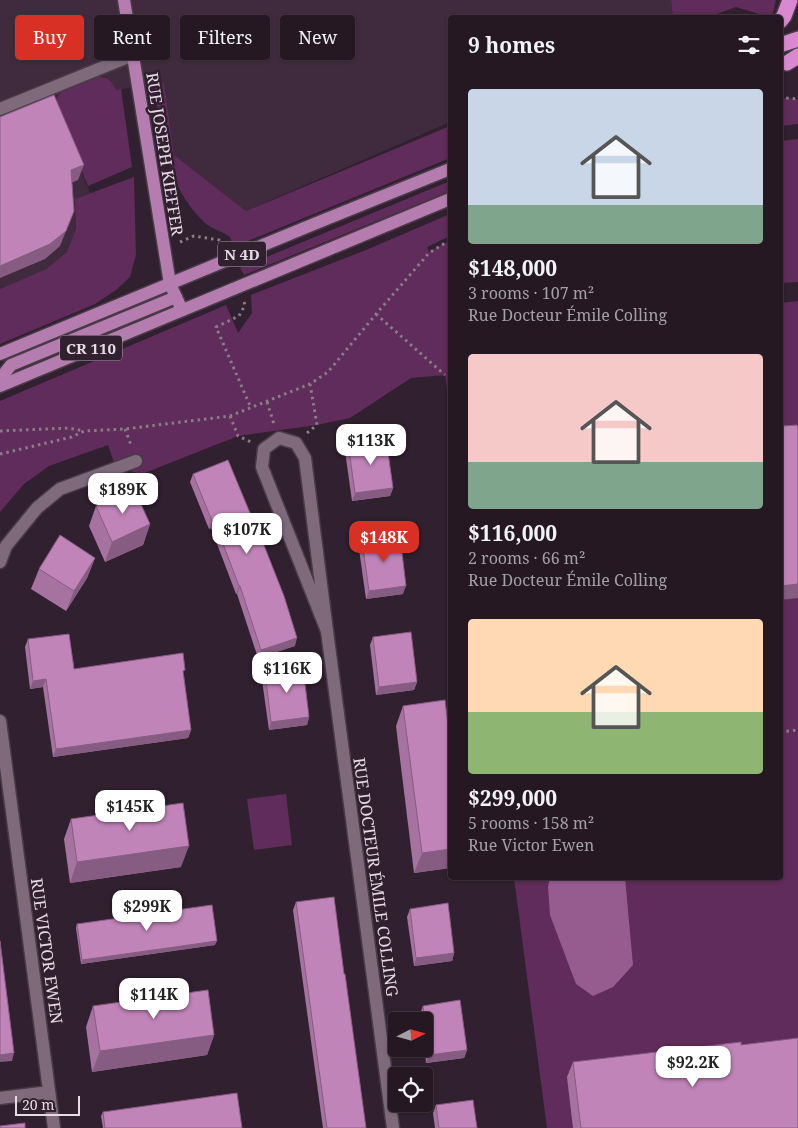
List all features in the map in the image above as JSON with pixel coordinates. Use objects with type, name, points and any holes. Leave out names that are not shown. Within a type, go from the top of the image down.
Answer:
[{"type":"highway","points":[[783,17],[790,0]]},
{"type":"highway","points":[[783,44],[798,39]]},
{"type":"main road","name":"RUE JOSEPH KIEFFER","points":[[124,0],[126,15]]},
{"type":"main road","name":"RUE JOSEPH KIEFFER","points":[[134,60],[170,284],[182,310]]},
{"type":"main road","name":"N 4D","points":[[170,284],[448,170]]},
{"type":"main road","name":"N 4D","points":[[182,310],[448,200]]},
{"type":"main road","name":"CR 110","points":[[0,354],[170,284]]},
{"type":"main road","name":"CR 110","points":[[0,379],[11,366],[176,297]]},
{"type":"main road","name":"CR 110","points":[[0,386],[182,310]]},
{"type":"street","points":[[0,109],[121,60]]},
{"type":"street","points":[[264,449],[279,438],[296,442]]},
{"type":"street","name":"RUE DOCTEUR ÉMILE COLLING","points":[[296,442],[305,458],[392,1128]]},
{"type":"street","name":"RUE DOCTEUR ÉMILE COLLING","points":[[264,449],[262,467],[327,631]]},
{"type":"street","points":[[0,562],[6,546],[36,508],[60,489],[136,460]]},
{"type":"street","name":"RUE VICTOR EWEN","points":[[0,721],[4,778],[54,1128]]},
{"type":"street","points":[[0,1098],[49,1092]]},
{"type":"path","points":[[783,99],[798,99]]},
{"type":"path","points":[[194,236],[219,240]]},
{"type":"path","points":[[0,431],[68,428],[84,431],[126,429],[230,416],[310,384],[328,372],[429,252],[448,241]]},
{"type":"path","points":[[245,305],[239,316],[216,327],[251,408]]},
{"type":"path","points":[[376,314],[445,375]]},
{"type":"path","points":[[296,442],[317,425],[310,384]]},
{"type":"path","points":[[230,416],[238,436],[264,449]]},
{"type":"path","points":[[0,454],[72,437],[84,431]]},
{"type":"path","points":[[783,732],[798,730]]},
{"type":"shaded area","points":[[0,0],[671,0],[673,15],[448,15],[448,123],[246,211],[174,155],[164,83],[116,90],[56,107],[90,193],[75,200],[76,228],[67,252],[46,269],[0,289]]},
{"type":"shaded area","points":[[671,0],[776,0],[772,15],[762,15],[736,7],[714,15],[673,15]]},
{"type":"shaded area","points":[[97,77],[109,80],[116,90],[121,89],[132,167],[88,186],[56,107],[57,98],[62,91]]},
{"type":"shaded area","points":[[164,83],[174,155],[246,211],[448,127],[448,159],[233,247],[230,237],[204,222],[191,208],[181,192],[167,158],[154,84]]},
{"type":"shaded area","points":[[783,99],[798,99],[798,124],[783,126]]},
{"type":"shaded area","points":[[798,139],[798,282],[783,283],[783,141]]},
{"type":"shaded area","points":[[134,177],[136,255],[130,277],[116,290],[95,304],[0,344],[0,289],[46,269],[67,252],[76,228],[75,199]]},
{"type":"shaded area","points":[[448,182],[448,192],[244,275],[240,268]]},
{"type":"shaded area","points":[[448,215],[448,237],[427,247],[429,252],[448,241],[448,395],[445,375],[411,378],[350,418],[317,425],[238,436],[142,474],[116,468],[108,445],[49,466],[24,484],[0,512],[0,401],[226,305],[238,333],[252,313],[251,295],[366,250]]},
{"type":"shaded area","points":[[798,301],[798,1128],[547,1128],[514,880],[783,880],[783,303]]},
{"type":"shaded area","points":[[286,794],[292,845],[254,850],[247,799]]},
{"type":"shaded area","points":[[550,880],[625,880],[633,965],[613,987],[593,996],[576,984],[550,915],[548,887]]},
{"type":"building","points":[[54,95],[84,165],[71,170],[74,211],[66,231],[50,244],[0,266],[0,117]]},
{"type":"building","points":[[783,418],[784,426],[797,425],[798,429],[798,584],[783,586]]},
{"type":"building","points":[[386,438],[393,488],[355,493],[348,443]]},
{"type":"building","points":[[228,460],[284,596],[297,638],[261,650],[240,586],[214,520],[212,521],[193,474]]},
{"type":"building","points":[[134,489],[150,524],[112,542],[96,506]]},
{"type":"building","points":[[60,535],[95,558],[74,591],[39,569]]},
{"type":"building","points":[[400,536],[406,586],[369,591],[362,541]]},
{"type":"building","points":[[411,632],[417,682],[379,687],[373,637]]},
{"type":"building","points":[[69,634],[74,669],[183,653],[185,670],[183,671],[191,730],[56,749],[46,679],[33,681],[28,639]]},
{"type":"building","points":[[303,667],[309,717],[271,722],[265,672]]},
{"type":"building","points":[[445,700],[448,726],[448,849],[422,853],[403,706]]},
{"type":"building","points":[[183,803],[189,846],[77,862],[71,819]]},
{"type":"building","points":[[334,897],[366,1128],[327,1128],[296,902]]},
{"type":"building","points":[[448,903],[454,953],[416,958],[410,909]]},
{"type":"building","points":[[212,905],[217,941],[82,960],[77,924]]},
{"type":"building","points":[[0,941],[14,1053],[0,1055]]},
{"type":"building","points":[[208,990],[214,1035],[100,1051],[93,1006]]},
{"type":"building","points":[[460,1000],[467,1050],[433,1054],[433,1012],[424,1012],[423,1006]]},
{"type":"building","points":[[798,1038],[798,1128],[581,1128],[573,1062],[741,1042],[741,1045]]},
{"type":"building","points":[[237,1093],[242,1128],[105,1128],[103,1112]]},
{"type":"building","points":[[473,1100],[477,1128],[439,1128],[436,1105]]},
{"type":"building","points":[[25,1123],[25,1128],[0,1128],[0,1126]]}]
